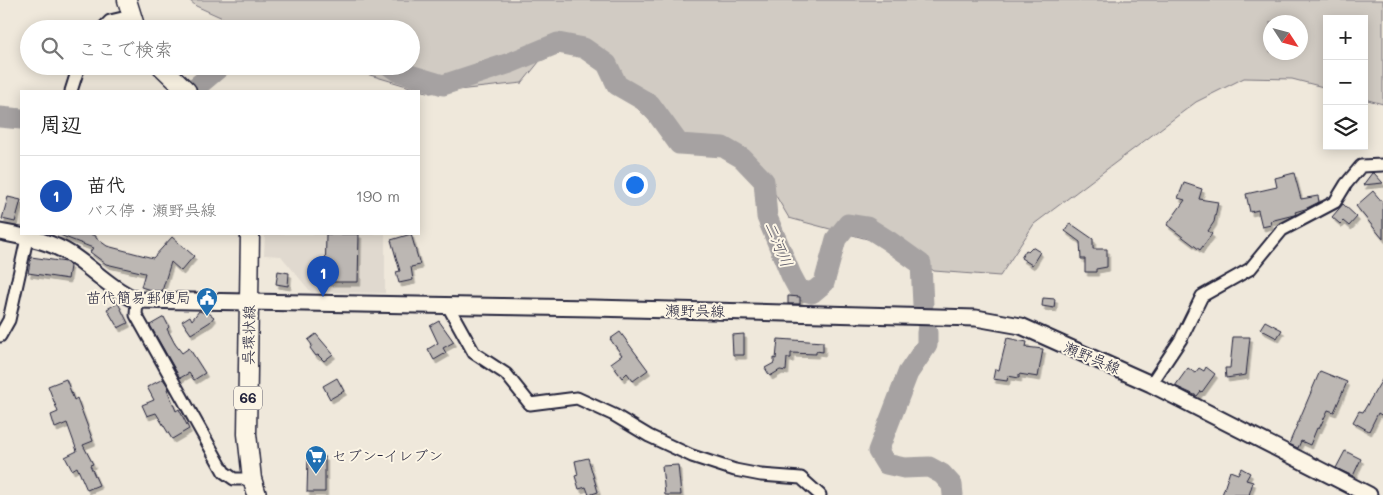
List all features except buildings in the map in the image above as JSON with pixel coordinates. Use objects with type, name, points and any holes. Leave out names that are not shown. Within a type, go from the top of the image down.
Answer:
[{"type":"main road","points":[[170,75],[183,88]]},
{"type":"main road","name":"瀬野呉線","points":[[0,232],[20,234]]},
{"type":"main road","name":"瀬野呉線","points":[[28,235],[44,240],[69,253],[123,294],[137,300],[593,308],[976,318],[1021,326],[1150,384],[1369,495]]},
{"type":"main road","name":"呉環状線","points":[[250,235],[247,434],[255,487]]},
{"type":"street","points":[[114,20],[131,15]]},
{"type":"street","points":[[71,90],[76,75]]},
{"type":"street","points":[[1150,384],[1181,339],[1202,296],[1250,268],[1282,230],[1334,202],[1361,166],[1383,165]]},
{"type":"street","points":[[0,336],[9,320],[28,235]]},
{"type":"street","points":[[137,300],[136,315],[224,472],[234,479],[255,487]]},
{"type":"street","points":[[448,306],[474,353],[506,374],[530,404],[578,398],[614,415],[649,436],[692,456],[735,470],[761,475],[801,478],[820,495]]},
{"type":"shaded area","points":[[189,0],[1383,0],[1383,104],[1368,100],[1368,15],[1323,15],[1323,87],[1292,79],[1244,78],[1196,102],[1034,224],[1000,276],[934,271],[901,248],[789,218],[756,162],[678,148],[613,84],[597,58],[552,46],[522,83],[430,93],[370,75],[420,75],[420,20],[227,20],[196,6]]},
{"type":"shaded area","points":[[265,235],[385,235],[385,293],[311,292],[281,256],[264,255]]},
{"type":"waterway","name":"二河川","points":[[410,75],[443,85],[510,63],[558,43],[584,48],[607,64],[617,85],[650,104],[679,144],[723,147],[742,158],[764,181],[767,217],[799,290],[812,293],[824,283],[836,239],[848,224],[867,227],[921,264],[923,305]]},
{"type":"waterway","name":"二河川","points":[[188,90],[195,88],[210,75]]},
{"type":"waterway","name":"二河川","points":[[0,117],[20,119]]},
{"type":"waterway","name":"二河川","points":[[927,332],[927,345],[908,373],[878,451],[886,464],[904,468],[929,467],[942,474],[952,485],[953,495]]},
{"type":"place","name":"苗代","points":[[323,297]]},
{"type":"place","name":"苗代簡易郵便局","points":[[207,317]]},
{"type":"place","name":"セブン-イレブン","points":[[316,475]]}]
